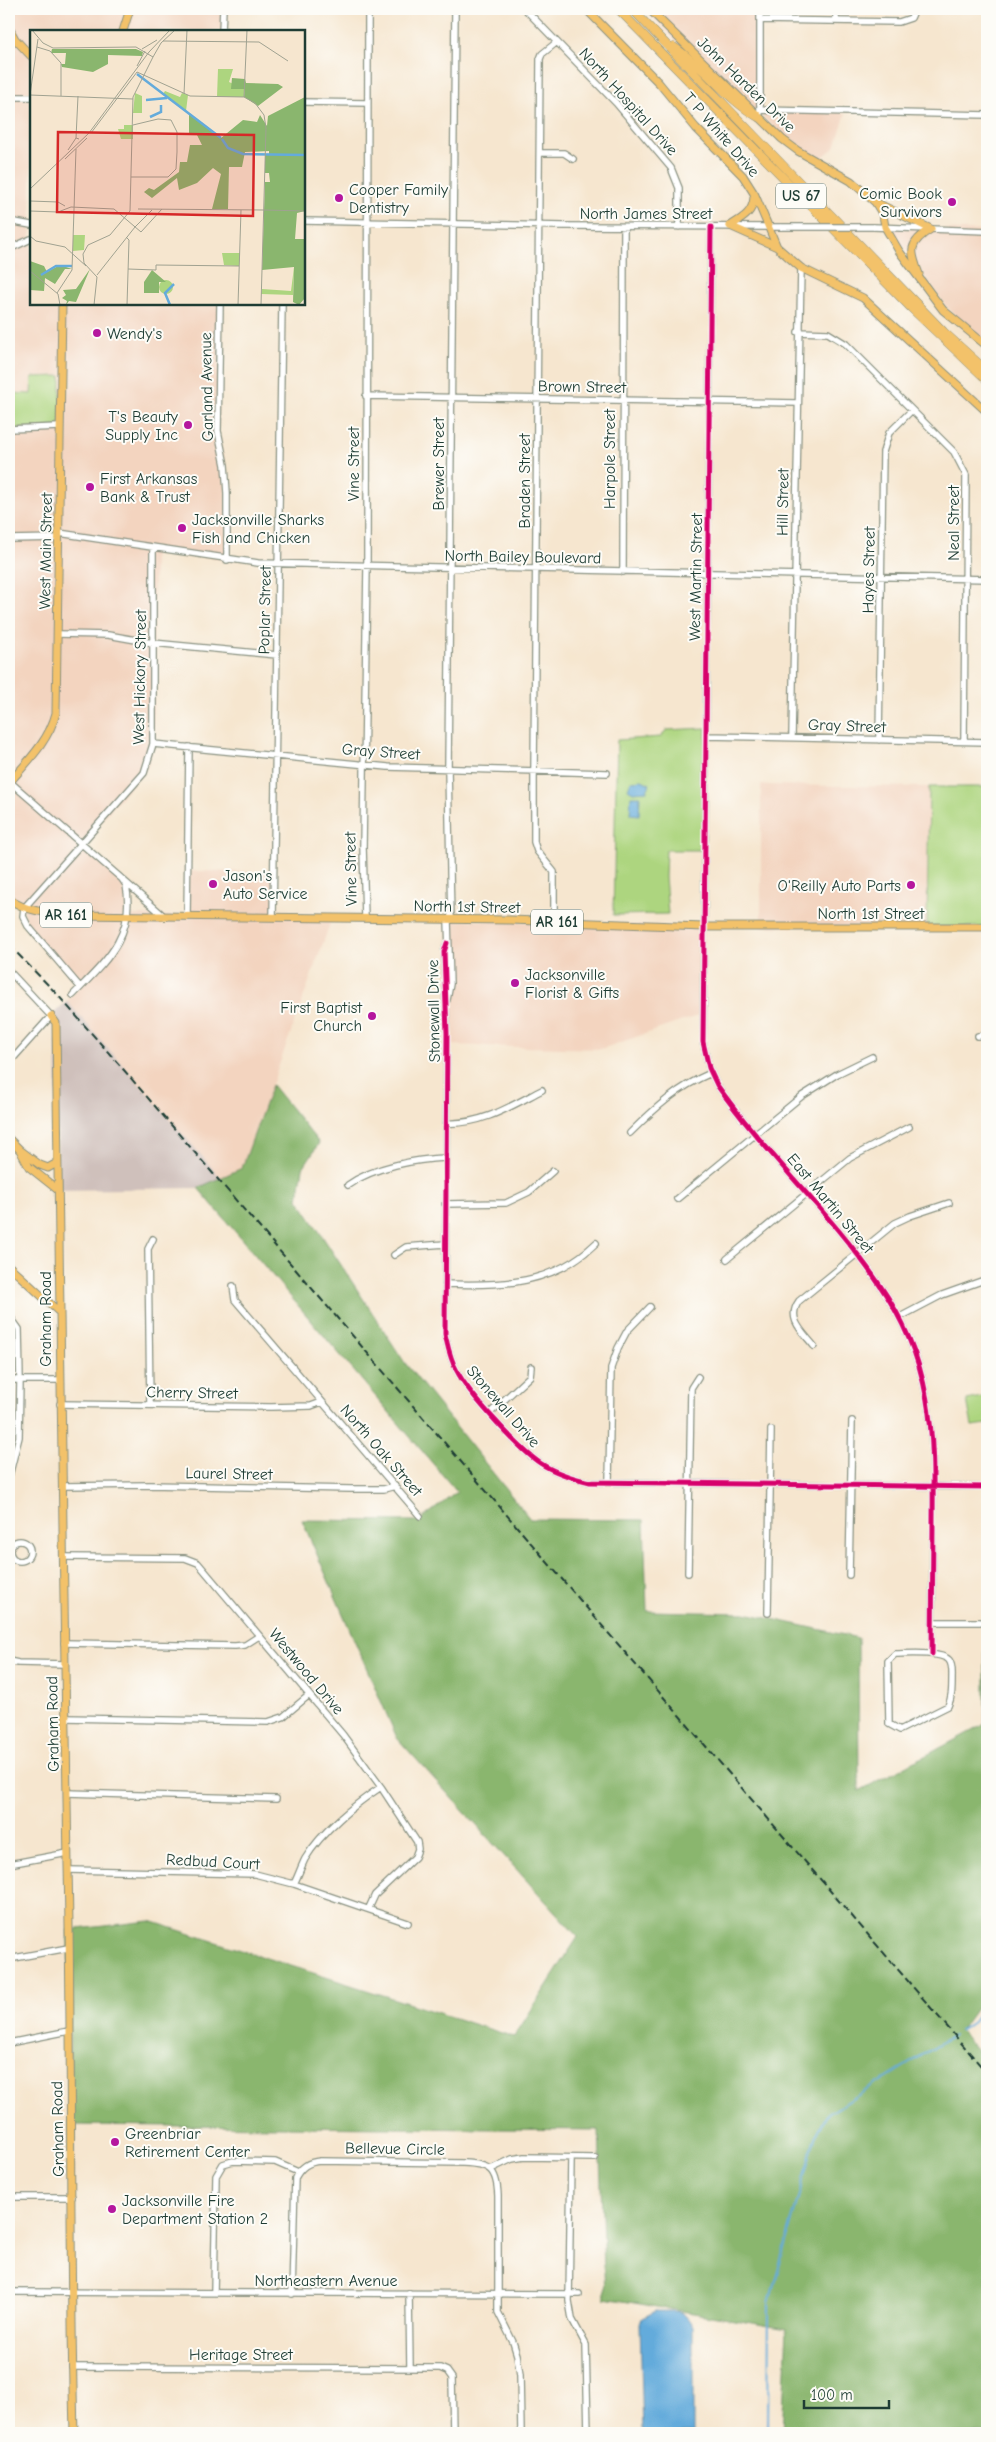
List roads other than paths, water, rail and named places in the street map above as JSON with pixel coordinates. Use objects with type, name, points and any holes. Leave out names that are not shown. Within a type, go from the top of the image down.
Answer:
[{"type":"highway","name":"US 67","points":[[618,9],[911,308],[987,380]]},
{"type":"highway","name":"US 67","points":[[632,9],[931,319],[987,371]]},
{"type":"highway","points":[[658,35],[692,58],[742,108],[760,114]]},
{"type":"main road","points":[[123,30],[130,9]]},
{"type":"main road","name":"T P White Drive","points":[[586,9],[659,83],[696,128],[743,176],[754,195],[777,247],[801,268],[863,298],[987,412]]},
{"type":"main road","name":"John Harden Drive","points":[[649,9],[798,151],[851,180],[875,202],[883,215],[885,227],[899,252],[944,310],[987,346]]},
{"type":"main road","points":[[9,28],[30,55]]},
{"type":"main road","points":[[754,195],[751,210],[730,226],[777,247]]},
{"type":"main road","points":[[875,202],[930,229]]},
{"type":"main road","points":[[922,280],[914,260],[912,246],[920,235],[930,229]]},
{"type":"main road","name":"West Main Street","points":[[9,782],[38,749],[54,722],[58,685],[62,305]]},
{"type":"main road","name":"North 1st Street","points":[[9,899],[24,908],[75,915],[365,918],[704,927],[987,927]]},
{"type":"main road","name":"Graham Road","points":[[51,1016],[56,1023],[59,1380],[63,1486],[69,1870],[68,1948],[74,2433]]},
{"type":"main road","points":[[9,1139],[40,1165],[48,1168],[58,1163]]},
{"type":"main road","points":[[20,1150],[29,1166],[58,1190]]},
{"type":"main road","points":[[9,1266],[58,1311]]},
{"type":"street","points":[[222,30],[223,9]]},
{"type":"street","name":"Vine Street","points":[[365,918],[363,847],[367,566],[366,222],[368,9]]},
{"type":"street","name":"Brewer Street","points":[[450,920],[448,769],[452,568],[451,397],[455,9]]},
{"type":"street","name":"North Hospital Drive","points":[[525,9],[616,104],[671,168],[679,188],[679,227]]},
{"type":"street","points":[[760,9],[760,114],[987,115]]},
{"type":"street","points":[[836,9],[836,21]]},
{"type":"street","points":[[760,20],[904,22],[911,18],[915,9]]},
{"type":"street","name":"Braden Street","points":[[554,922],[554,872],[537,851],[534,842],[534,770],[541,57],[557,42]]},
{"type":"street","points":[[9,97],[30,97]]},
{"type":"street","points":[[305,102],[367,103]]},
{"type":"street","points":[[540,153],[564,153],[573,159]]},
{"type":"street","name":"North James Street","points":[[305,221],[624,227],[885,227],[987,232]]},
{"type":"street","points":[[9,222],[30,225]]},
{"type":"street","name":"West Martin Street","points":[[704,927],[711,226]]},
{"type":"street","name":"Harpole Street","points":[[623,572],[624,227]]},
{"type":"street","points":[[9,250],[30,240]]},
{"type":"street","name":"Hill Street","points":[[792,737],[798,332],[801,268]]},
{"type":"street","name":"Garland Avenue","points":[[220,305],[218,432],[225,466],[227,493],[227,560]]},
{"type":"street","name":"Poplar Street","points":[[273,917],[282,305]]},
{"type":"street","name":"Neal Street","points":[[798,332],[826,333],[839,338],[954,452],[966,475],[967,579],[964,741]]},
{"type":"street","name":"Brown Street","points":[[366,396],[797,403]]},
{"type":"street","name":"Hayes Street","points":[[879,740],[883,452],[889,433],[911,411]]},
{"type":"street","points":[[9,429],[60,427]]},
{"type":"street","name":"North Bailey Boulevard","points":[[9,539],[60,536],[227,560],[278,564],[987,579]]},
{"type":"street","name":"West Hickory Street","points":[[24,908],[144,773],[153,744],[153,549]]},
{"type":"street","points":[[58,634],[108,635],[153,643],[277,655]]},
{"type":"street","name":"Gray Street","points":[[706,736],[987,742]]},
{"type":"street","name":"Gray Street","points":[[153,744],[388,767],[607,772]]},
{"type":"street","points":[[187,916],[189,747]]},
{"type":"street","points":[[9,782],[165,917]]},
{"type":"street","points":[[73,995],[121,939],[125,930],[126,890],[122,879]]},
{"type":"street","points":[[24,908],[23,916],[28,926],[80,987]]},
{"type":"street","name":"Stonewall Drive","points":[[450,920],[444,952],[447,1000],[445,1334],[452,1362],[458,1373],[490,1413],[522,1448],[544,1466],[566,1476],[590,1482],[987,1487]]},
{"type":"street","name":"East Martin Street","points":[[704,927],[703,1032],[711,1073],[725,1096],[880,1284],[900,1316],[915,1351],[926,1387],[932,1427],[932,1654]]},
{"type":"street","points":[[9,971],[51,1016],[9,1062]]},
{"type":"street","points":[[978,1036],[987,1035]]},
{"type":"street","points":[[677,1199],[756,1133],[819,1084],[872,1057]]},
{"type":"street","points":[[630,1133],[666,1098],[680,1088],[711,1073]]},
{"type":"street","points":[[446,1123],[464,1123],[483,1119],[542,1090]]},
{"type":"street","points":[[727,1259],[858,1152],[909,1127]]},
{"type":"street","points":[[348,1185],[361,1178],[410,1162],[446,1158]]},
{"type":"street","points":[[445,1204],[506,1203],[530,1192],[553,1171]]},
{"type":"street","points":[[814,1346],[795,1322],[796,1306],[856,1253],[895,1223],[949,1203]]},
{"type":"street","points":[[150,1406],[148,1249],[153,1239]]},
{"type":"street","points":[[445,1284],[502,1285],[531,1280],[555,1271],[596,1243]]},
{"type":"street","points":[[394,1255],[406,1247],[445,1244]]},
{"type":"street","points":[[900,1316],[942,1295],[987,1279]]},
{"type":"street","name":"North Oak Street","points":[[233,1286],[236,1300],[420,1516]]},
{"type":"street","points":[[610,1482],[611,1368],[618,1348],[627,1331],[650,1306]]},
{"type":"street","points":[[9,1315],[20,1330],[19,1437],[9,1476]]},
{"type":"street","points":[[490,1413],[530,1376],[531,1367]]},
{"type":"street","points":[[688,1573],[691,1388],[698,1377]]},
{"type":"street","points":[[9,1380],[59,1380]]},
{"type":"street","name":"Cherry Street","points":[[60,1404],[271,1407],[311,1406],[322,1402]]},
{"type":"street","points":[[850,1575],[852,1421]]},
{"type":"street","points":[[768,1613],[771,1430]]},
{"type":"street","name":"Laurel Street","points":[[63,1486],[150,1485],[351,1489],[384,1489],[395,1486]]},
{"type":"street","name":"Westwood Drive","points":[[64,1557],[192,1559],[198,1563],[308,1696],[343,1735],[381,1787],[417,1842],[418,1849],[415,1857],[375,1894],[369,1908]]},
{"type":"street","points":[[932,1622],[980,1622]]},
{"type":"street","points":[[64,1643],[235,1646],[245,1644],[259,1636]]},
{"type":"street","points":[[894,1654],[932,1654],[950,1661],[952,1698],[948,1706],[900,1730],[890,1724],[888,1661],[894,1654]]},
{"type":"street","points":[[9,1661],[18,1663],[65,1664]]},
{"type":"street","points":[[66,1718],[268,1722],[283,1717],[308,1696]]},
{"type":"street","points":[[294,1884],[306,1858],[316,1845],[357,1803],[381,1787]]},
{"type":"street","points":[[67,1793],[276,1799]]},
{"type":"street","points":[[9,1864],[68,1852]]},
{"type":"street","name":"Redbud Court","points":[[69,1870],[254,1874],[294,1884],[369,1908],[408,1924]]},
{"type":"street","points":[[9,1959],[68,1948]]},
{"type":"street","points":[[9,2043],[69,2031]]},
{"type":"street","points":[[521,2433],[520,2375],[517,2355],[513,2342],[499,2318],[497,2294],[498,2196],[496,2180],[492,2169],[512,2159],[524,2157],[595,2158]]},
{"type":"street","points":[[571,2158],[568,2294],[572,2319],[586,2345],[588,2433]]},
{"type":"street","points":[[214,2293],[216,2176],[219,2168],[229,2161],[267,2161],[282,2164],[298,2172],[293,2191],[292,2294]]},
{"type":"street","name":"Bellevue Circle","points":[[298,2172],[307,2164],[320,2161],[463,2163],[480,2164],[492,2169]]},
{"type":"street","points":[[9,2197],[72,2197]]},
{"type":"street","name":"Northeastern Avenue","points":[[9,2292],[72,2294],[579,2294]]},
{"type":"street","points":[[409,2293],[410,2368]]},
{"type":"street","name":"Heritage Street","points":[[72,2367],[440,2368],[450,2374],[453,2433]]},
{"type":"water","points":[[642,780],[650,784],[647,791],[633,792],[628,789],[631,781]]},
{"type":"water","points":[[631,796],[640,796],[639,815],[630,814]]},
{"type":"water","points":[[656,2311],[682,2313],[693,2327],[693,2433],[643,2433],[640,2324],[642,2318]]},
{"type":"waterway","points":[[960,2031],[973,2022],[987,2002]]},
{"type":"waterway","points":[[768,2433],[769,2303],[815,2137],[828,2114],[953,2036]]},
{"type":"railway","points":[[9,945],[56,993],[123,1069],[987,2073]]},
{"type":"place","name":"Cooper Family Dentistry","points":[[339,198]]},
{"type":"place","name":"Comic Book Survivors","points":[[952,202]]},
{"type":"place","name":"Wendy's","points":[[97,333]]},
{"type":"place","name":"T's Beauty Supply Inc","points":[[188,425]]},
{"type":"place","name":"First Arkansas Bank & Trust","points":[[90,487]]},
{"type":"place","name":"Jacksonville Sharks Fish and Chicken","points":[[182,528]]},
{"type":"place","name":"Jason's Auto Service","points":[[213,884]]},
{"type":"place","name":"O'Reilly Auto Parts","points":[[911,885]]},
{"type":"place","name":"Jacksonville Florist & Gifts","points":[[515,983]]},
{"type":"place","name":"First Baptist Church","points":[[372,1016]]},
{"type":"place","name":"Greenbriar Retirement Center","points":[[115,2142]]},
{"type":"place","name":"Jacksonville Fire Department Station 2","points":[[112,2209]]}]
